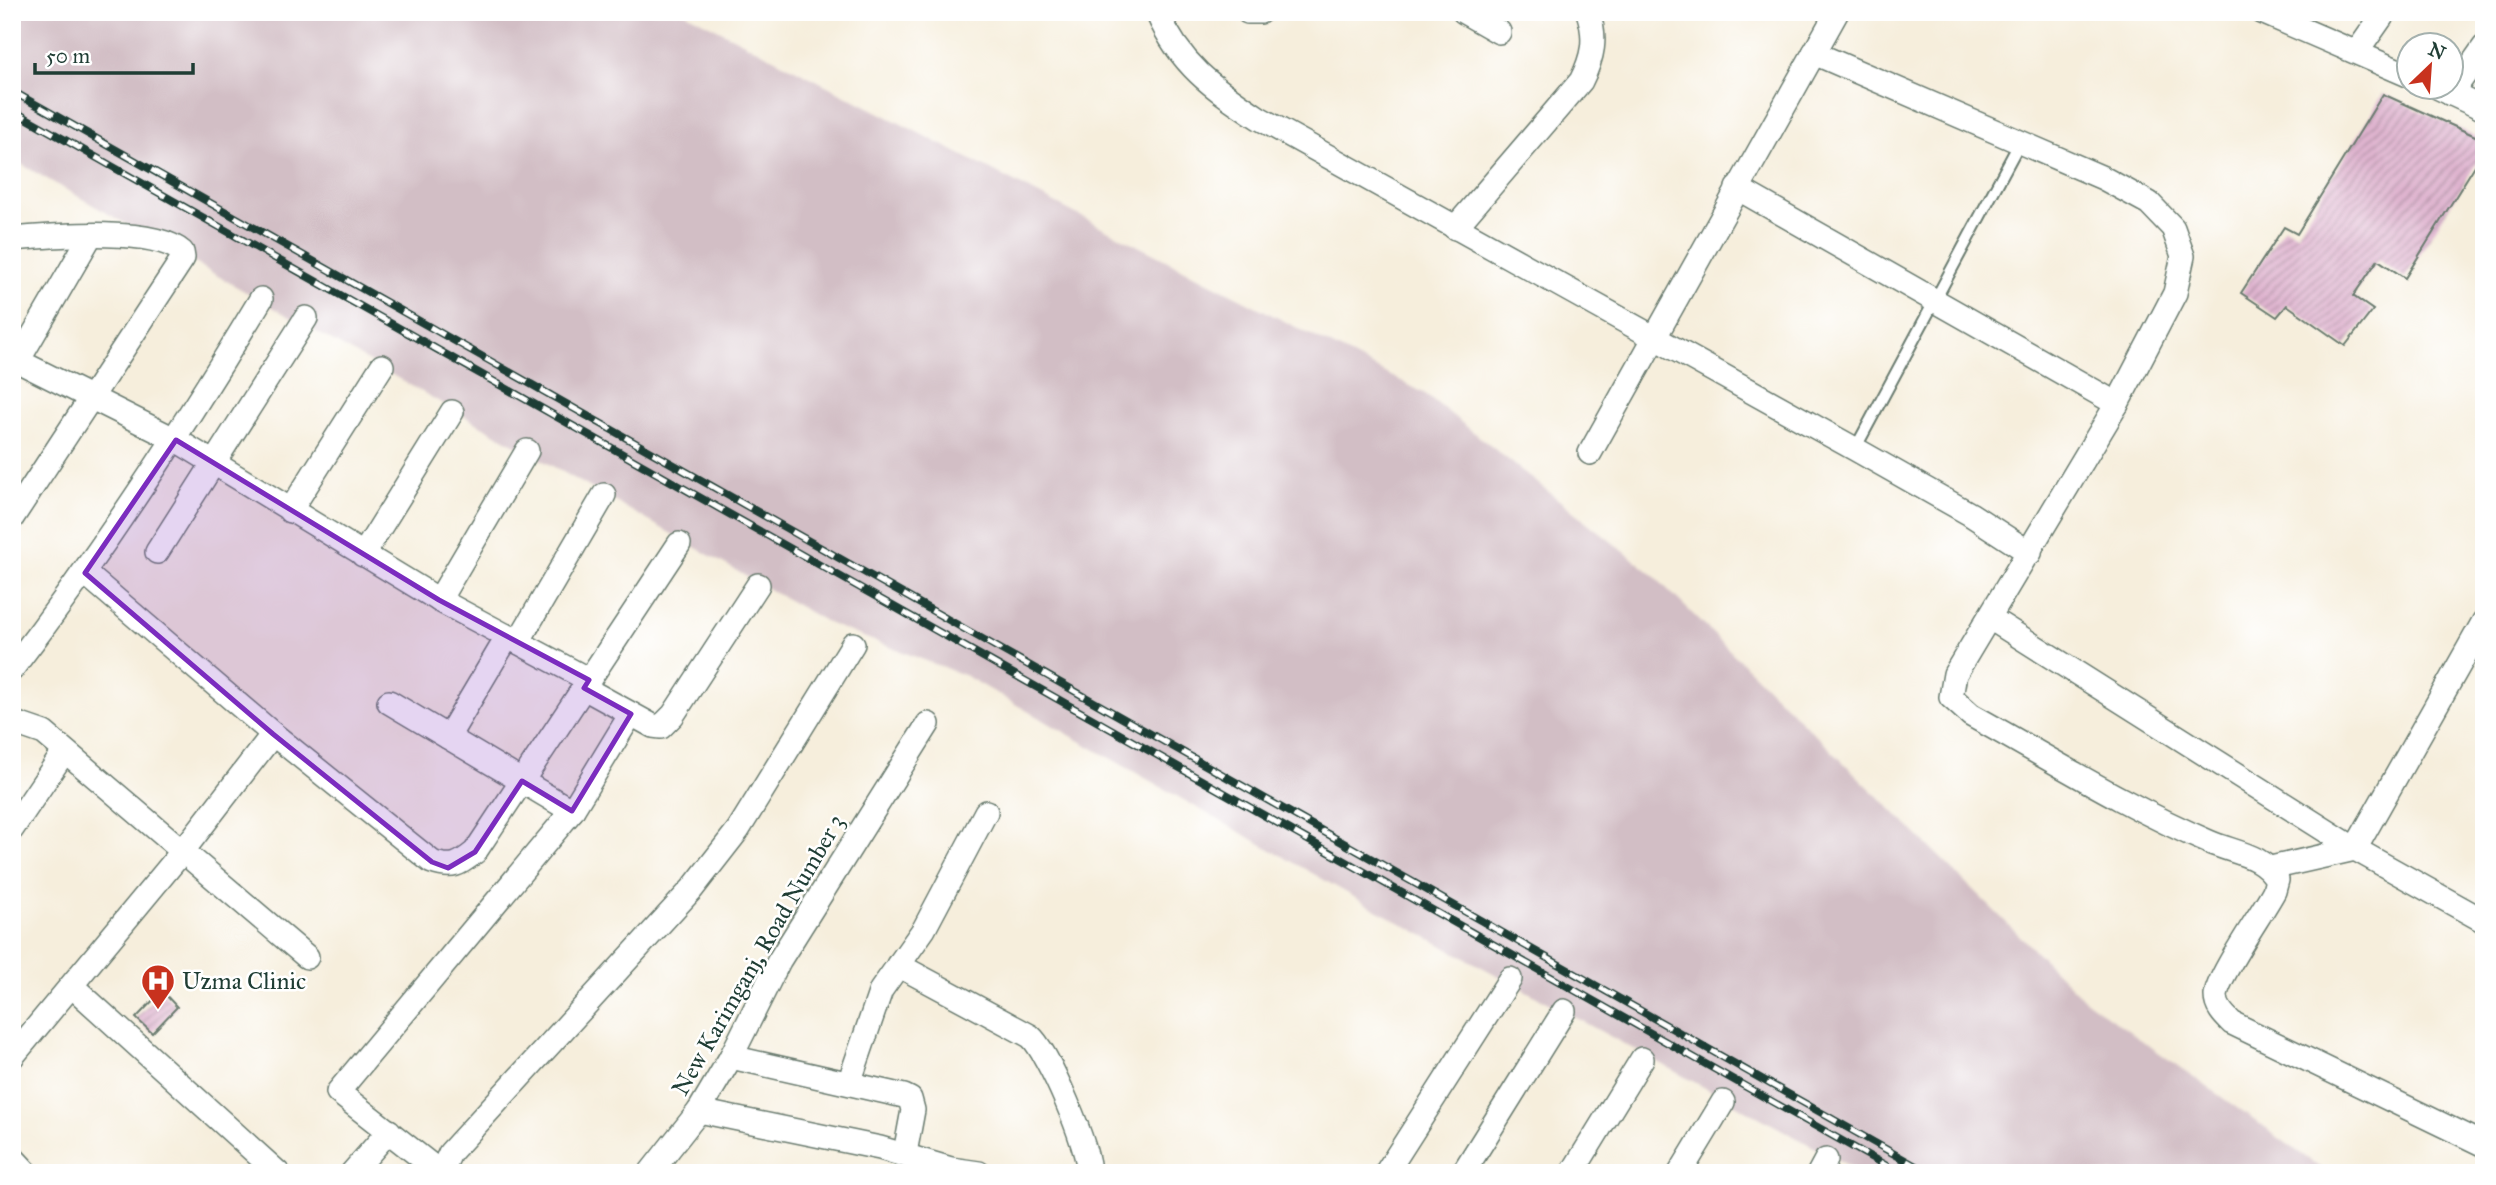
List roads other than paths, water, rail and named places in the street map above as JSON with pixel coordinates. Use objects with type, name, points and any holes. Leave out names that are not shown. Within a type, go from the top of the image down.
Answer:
[{"type":"street","points":[[1157,12],[1175,49],[1210,85],[1259,118],[1654,340],[1856,449],[1969,514],[2030,553]]},
{"type":"street","points":[[1248,12],[1260,12]]},
{"type":"street","points":[[1464,12],[1499,32]]},
{"type":"street","points":[[1455,228],[1581,81],[1591,60],[1594,40],[1588,12]]},
{"type":"street","points":[[1590,453],[1837,12]]},
{"type":"street","points":[[2262,12],[2394,68]]},
{"type":"street","points":[[2357,52],[2385,12]]},
{"type":"street","points":[[2464,69],[2484,47]]},
{"type":"street","points":[[1814,53],[2103,178],[2149,203],[2173,228],[2183,256],[2175,293],[2117,404],[1955,674],[1951,697],[1958,706],[2181,829],[2257,858],[2271,868],[2277,880],[2274,891],[2222,979],[2216,996],[2221,1013],[2232,1023],[2484,1145]]},
{"type":"street","points":[[2464,99],[2484,109]]},
{"type":"street","points":[[1737,188],[2117,404]]},
{"type":"street","points":[[90,235],[15,359],[176,440],[439,600],[513,639],[653,726],[667,724],[758,585]]},
{"type":"street","points":[[12,239],[124,236],[170,244],[182,252],[183,258],[14,512]]},
{"type":"street","points":[[12,670],[85,573],[176,440],[261,299]]},
{"type":"street","points":[[157,552],[306,318]]},
{"type":"street","points":[[290,511],[382,366]]},
{"type":"street","points":[[363,555],[452,412]]},
{"type":"street","points":[[439,600],[527,451]]},
{"type":"street","points":[[448,737],[604,495]]},
{"type":"street","points":[[85,573],[273,734],[432,862],[448,867],[461,864],[475,852],[679,544]]},
{"type":"street","points":[[1990,618],[2355,849],[2484,921]]},
{"type":"street","points":[[2271,868],[2355,849],[2484,621]]},
{"type":"street","points":[[631,714],[572,811],[338,1092],[441,1173],[450,1153],[692,889],[738,830],[853,644]]},
{"type":"street","points":[[389,702],[572,811]]},
{"type":"street","points":[[12,722],[44,733],[307,957]]},
{"type":"street","name":"New Karimganj, Road Number 3","points":[[650,1173],[699,1111],[731,1057],[779,961],[928,724]]},
{"type":"street","points":[[12,1057],[182,852],[273,734]]},
{"type":"street","points":[[12,828],[64,752]]},
{"type":"street","points":[[849,1083],[881,990],[924,929],[986,812]]},
{"type":"street","points":[[898,965],[1030,1036],[1040,1045],[1069,1111],[1088,1161],[1089,1173]]},
{"type":"street","points":[[1386,1173],[1510,979]]},
{"type":"street","points":[[72,986],[278,1173]]},
{"type":"street","points":[[1463,1173],[1564,1011]]},
{"type":"street","points":[[731,1057],[910,1099],[913,1110],[905,1153]]},
{"type":"street","points":[[1572,1173],[1642,1059]]},
{"type":"street","points":[[1680,1173],[1723,1102]]},
{"type":"street","points":[[699,1111],[905,1153],[951,1169],[979,1173]]},
{"type":"street","points":[[352,1173],[389,1131]]},
{"type":"lane","points":[[1856,449],[2020,142]]},
{"type":"railway","points":[[12,91],[1928,1173]]},
{"type":"railway","points":[[12,110],[1899,1173]]},
{"type":"place","name":"Uzma Clinic","points":[[158,1011]]}]
